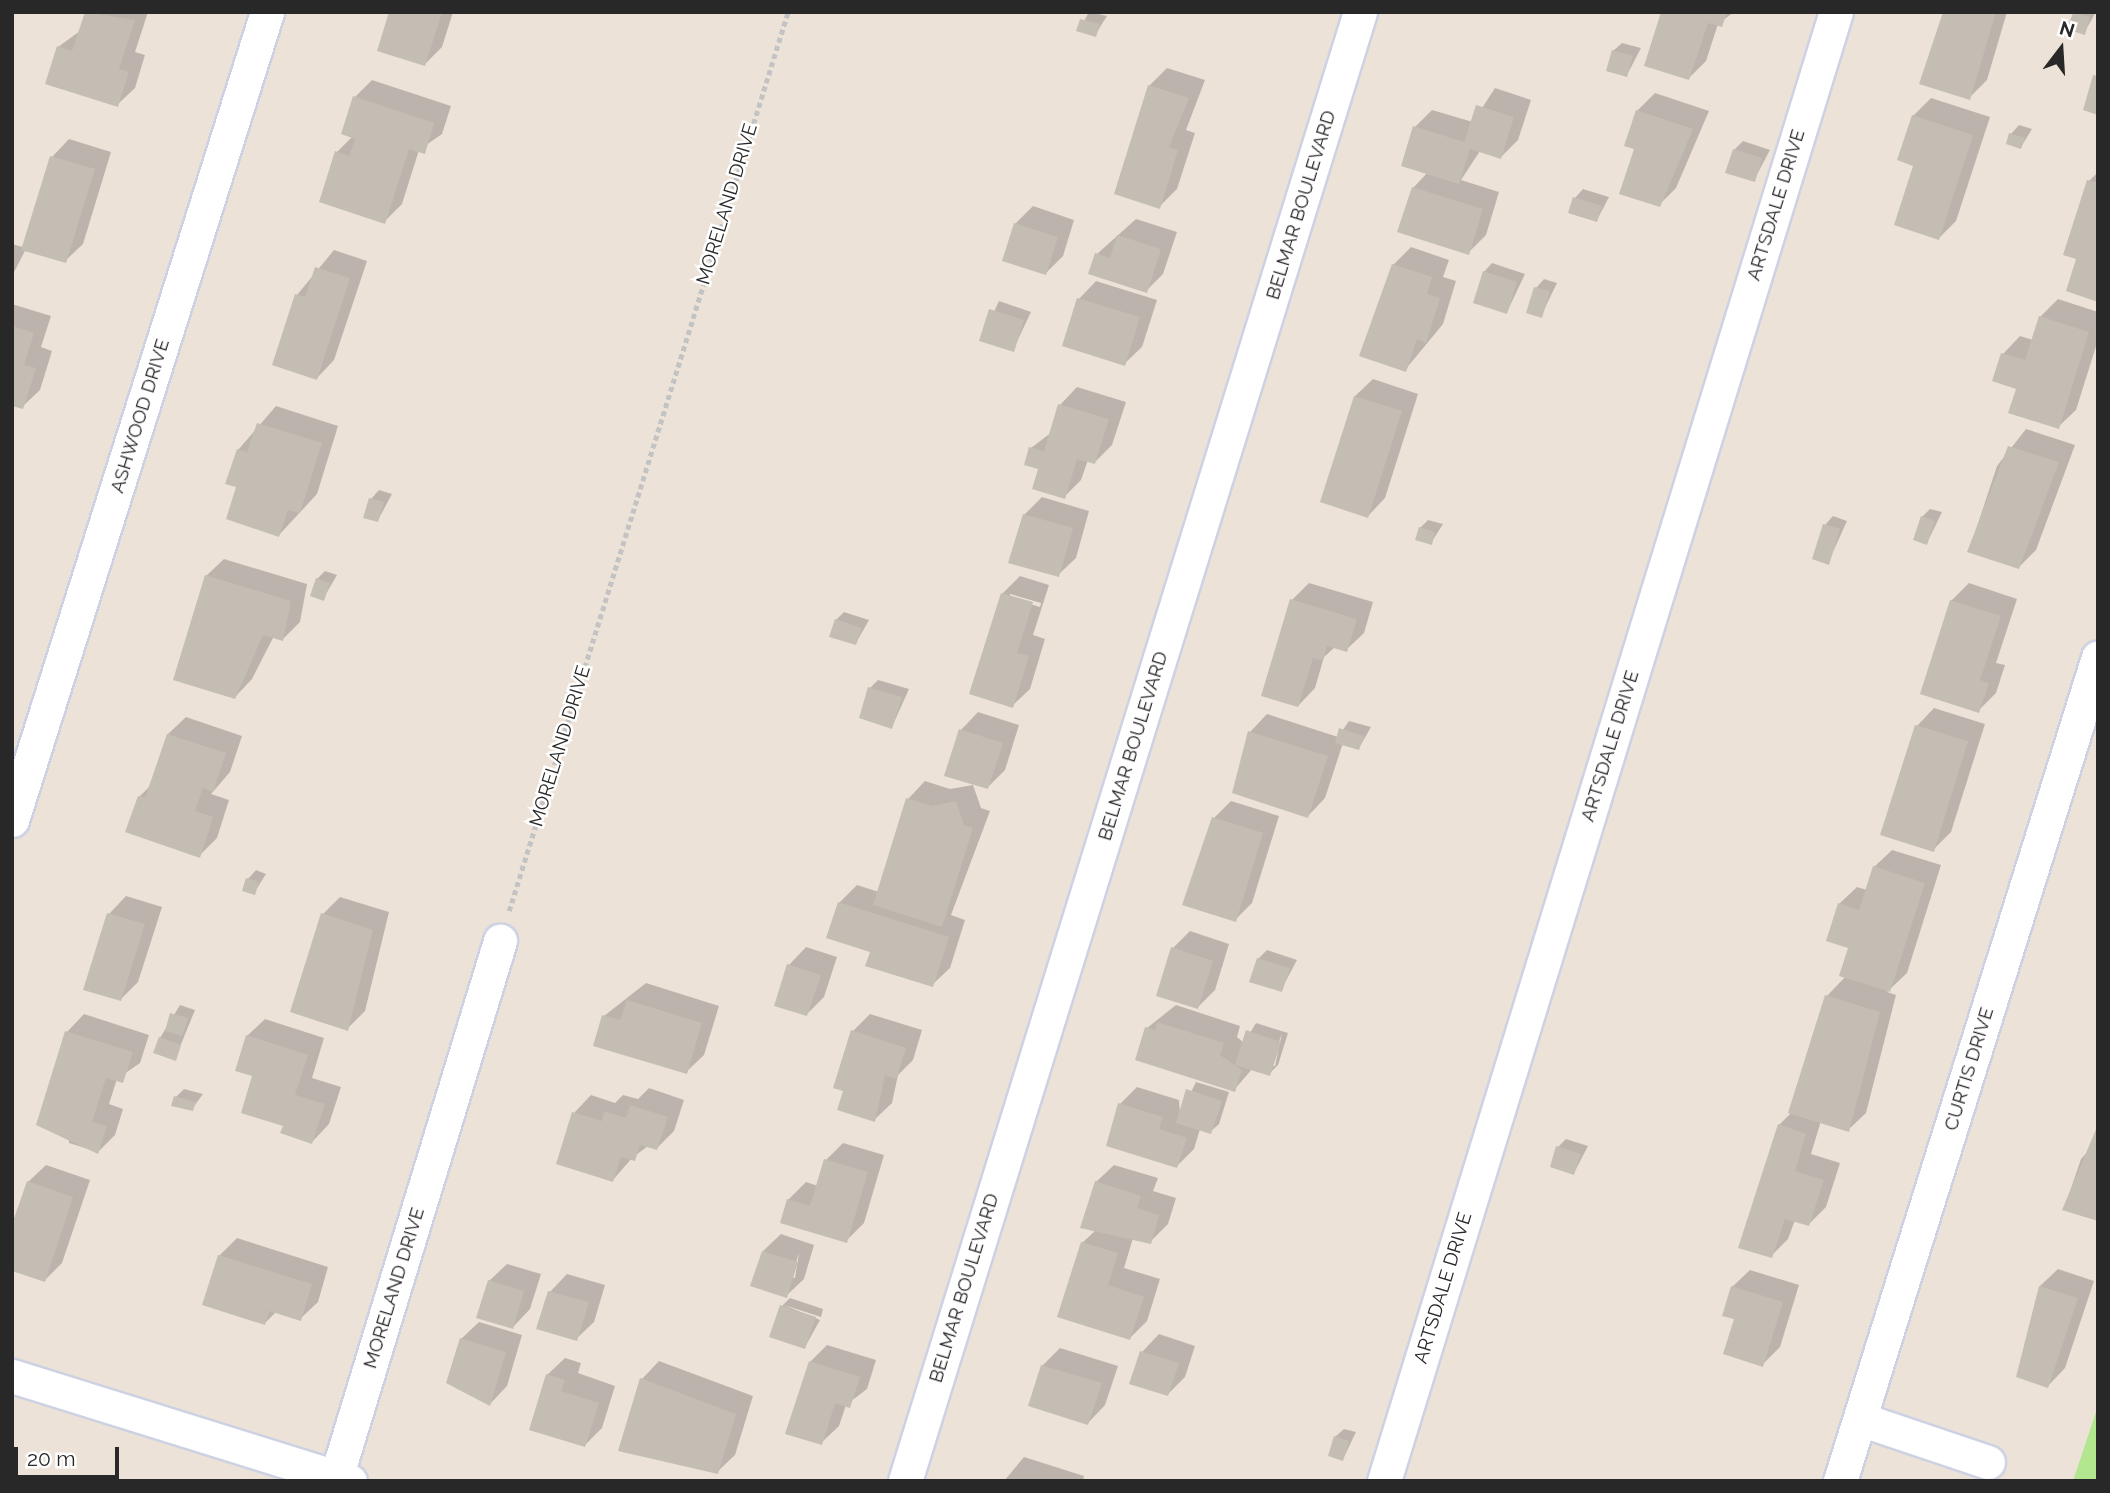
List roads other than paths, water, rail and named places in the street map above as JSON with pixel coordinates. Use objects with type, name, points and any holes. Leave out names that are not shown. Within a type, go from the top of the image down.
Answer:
[{"type":"street","name":"ASHWOOD DRIVE","points":[[12,820],[267,12]]},
{"type":"street","name":"BELMAR BOULEVARD","points":[[905,1481],[1360,12]]},
{"type":"street","name":"ARTSDALE DRIVE","points":[[1384,1481],[1836,12]]},
{"type":"street","name":"CURTIS DRIVE","points":[[1840,1481],[2098,657]]},
{"type":"street","name":"MORELAND DRIVE","points":[[340,1479],[500,941]]},
{"type":"street","points":[[12,1376],[340,1479]]},
{"type":"street","points":[[1860,1419],[1988,1462]]}]
